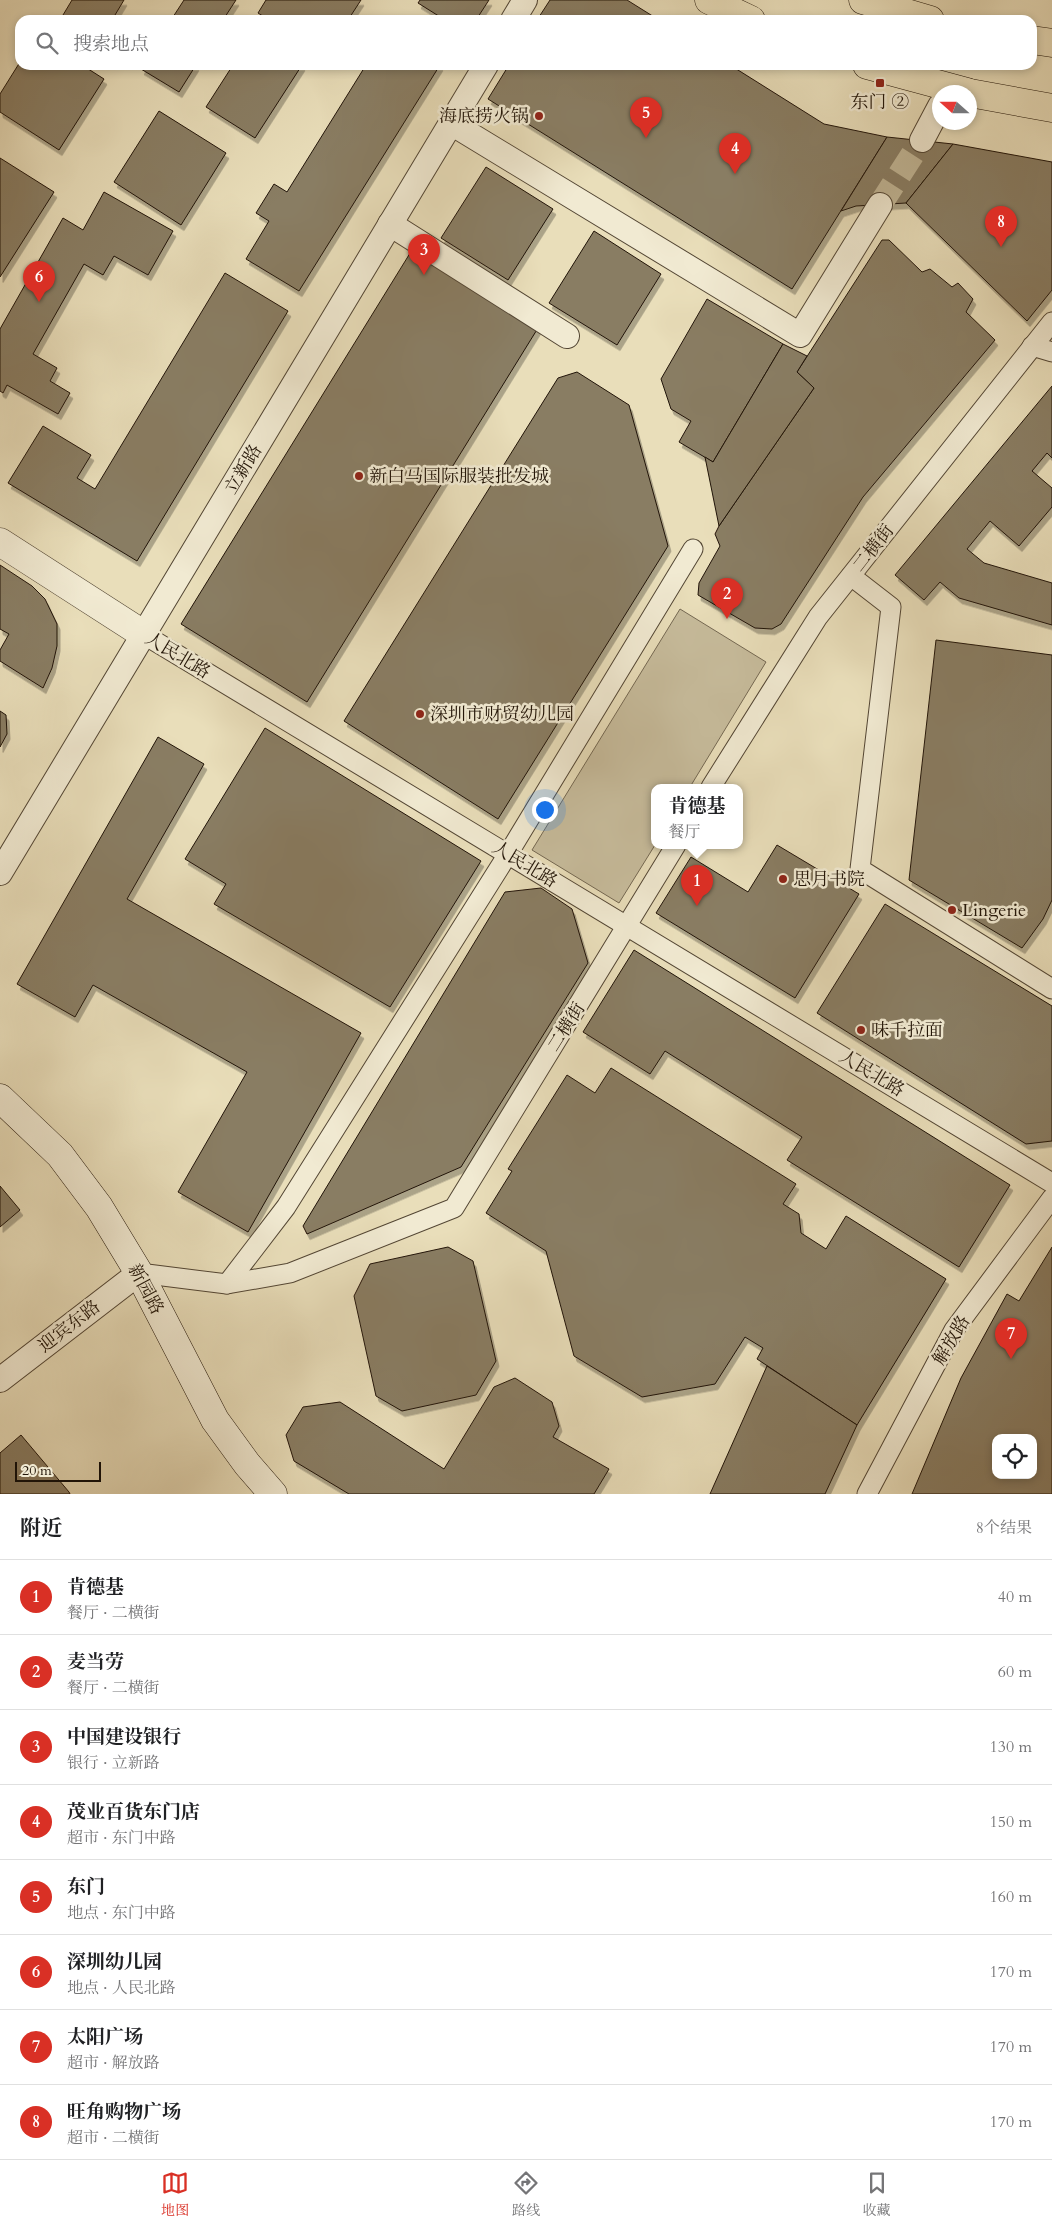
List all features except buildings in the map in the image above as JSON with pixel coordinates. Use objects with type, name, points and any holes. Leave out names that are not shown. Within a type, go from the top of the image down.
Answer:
[{"type":"main road","points":[[709,0],[740,15]]},
{"type":"main road","points":[[864,0],[914,15]]},
{"type":"main road","points":[[1037,41],[1052,43]]},
{"type":"main road","points":[[881,70],[932,88]]},
{"type":"main road","points":[[977,98],[1052,108]]},
{"type":"main road","name":"人民北路","points":[[0,542],[144,634]]},
{"type":"main road","name":"新园路","points":[[0,1098],[60,1155],[99,1207],[139,1273],[215,1420],[247,1464],[274,1494]]},
{"type":"street","points":[[516,15],[525,0]]},
{"type":"street","name":"立新路","points":[[0,873],[483,70]]},
{"type":"street","points":[[451,123],[800,335],[880,204]]},
{"type":"street","points":[[922,140],[932,126]]},
{"type":"street","points":[[390,224],[567,336]]},
{"type":"street","name":"二横街","points":[[713,784],[818,617],[1052,322]]},
{"type":"street","points":[[1032,346],[1052,352]]},
{"type":"street","points":[[139,1273],[227,1284],[286,1207],[508,854],[693,549]]},
{"type":"street","points":[[851,576],[891,606],[860,869],[1052,988]]},
{"type":"street","name":"人民北路","points":[[144,634],[1052,1183]]},
{"type":"street","name":"二横街","points":[[227,1284],[290,1273],[454,1208],[674,849]]},
{"type":"street","name":"解放路","points":[[867,1494],[954,1330],[1052,1198]]},
{"type":"street","name":"迎宾东路","points":[[0,1380],[139,1273]]},
{"type":"shaded area","points":[[680,609],[766,662],[692,784],[651,784],[651,849],[653,849],[619,903],[532,850]]},
{"type":"tunnel","points":[[880,205],[922,140]]},
{"type":"place","name":"东门 ②","points":[[880,83]]},
{"type":"place","name":"海底捞火锅","points":[[539,116]]},
{"type":"place","name":"东门","points":[[646,138]]},
{"type":"place","name":"茂业百货东门店","points":[[735,174]]},
{"type":"place","name":"旺角购物广场","points":[[1001,247]]},
{"type":"place","name":"中国建设银行","points":[[424,275]]},
{"type":"place","name":"深圳幼儿园","points":[[39,302]]},
{"type":"place","name":"新白马国际服装批发城","points":[[359,476]]},
{"type":"place","name":"麦当劳","points":[[727,619]]},
{"type":"place","name":"深圳市财贸幼儿园","points":[[420,714]]},
{"type":"place","name":"思月书院","points":[[783,879]]},
{"type":"place","name":"肯德基","points":[[697,906]]},
{"type":"place","name":"Lingerie","points":[[952,910]]},
{"type":"place","name":"味千拉面","points":[[861,1030]]},
{"type":"place","name":"太阳广场","points":[[1011,1359]]}]
